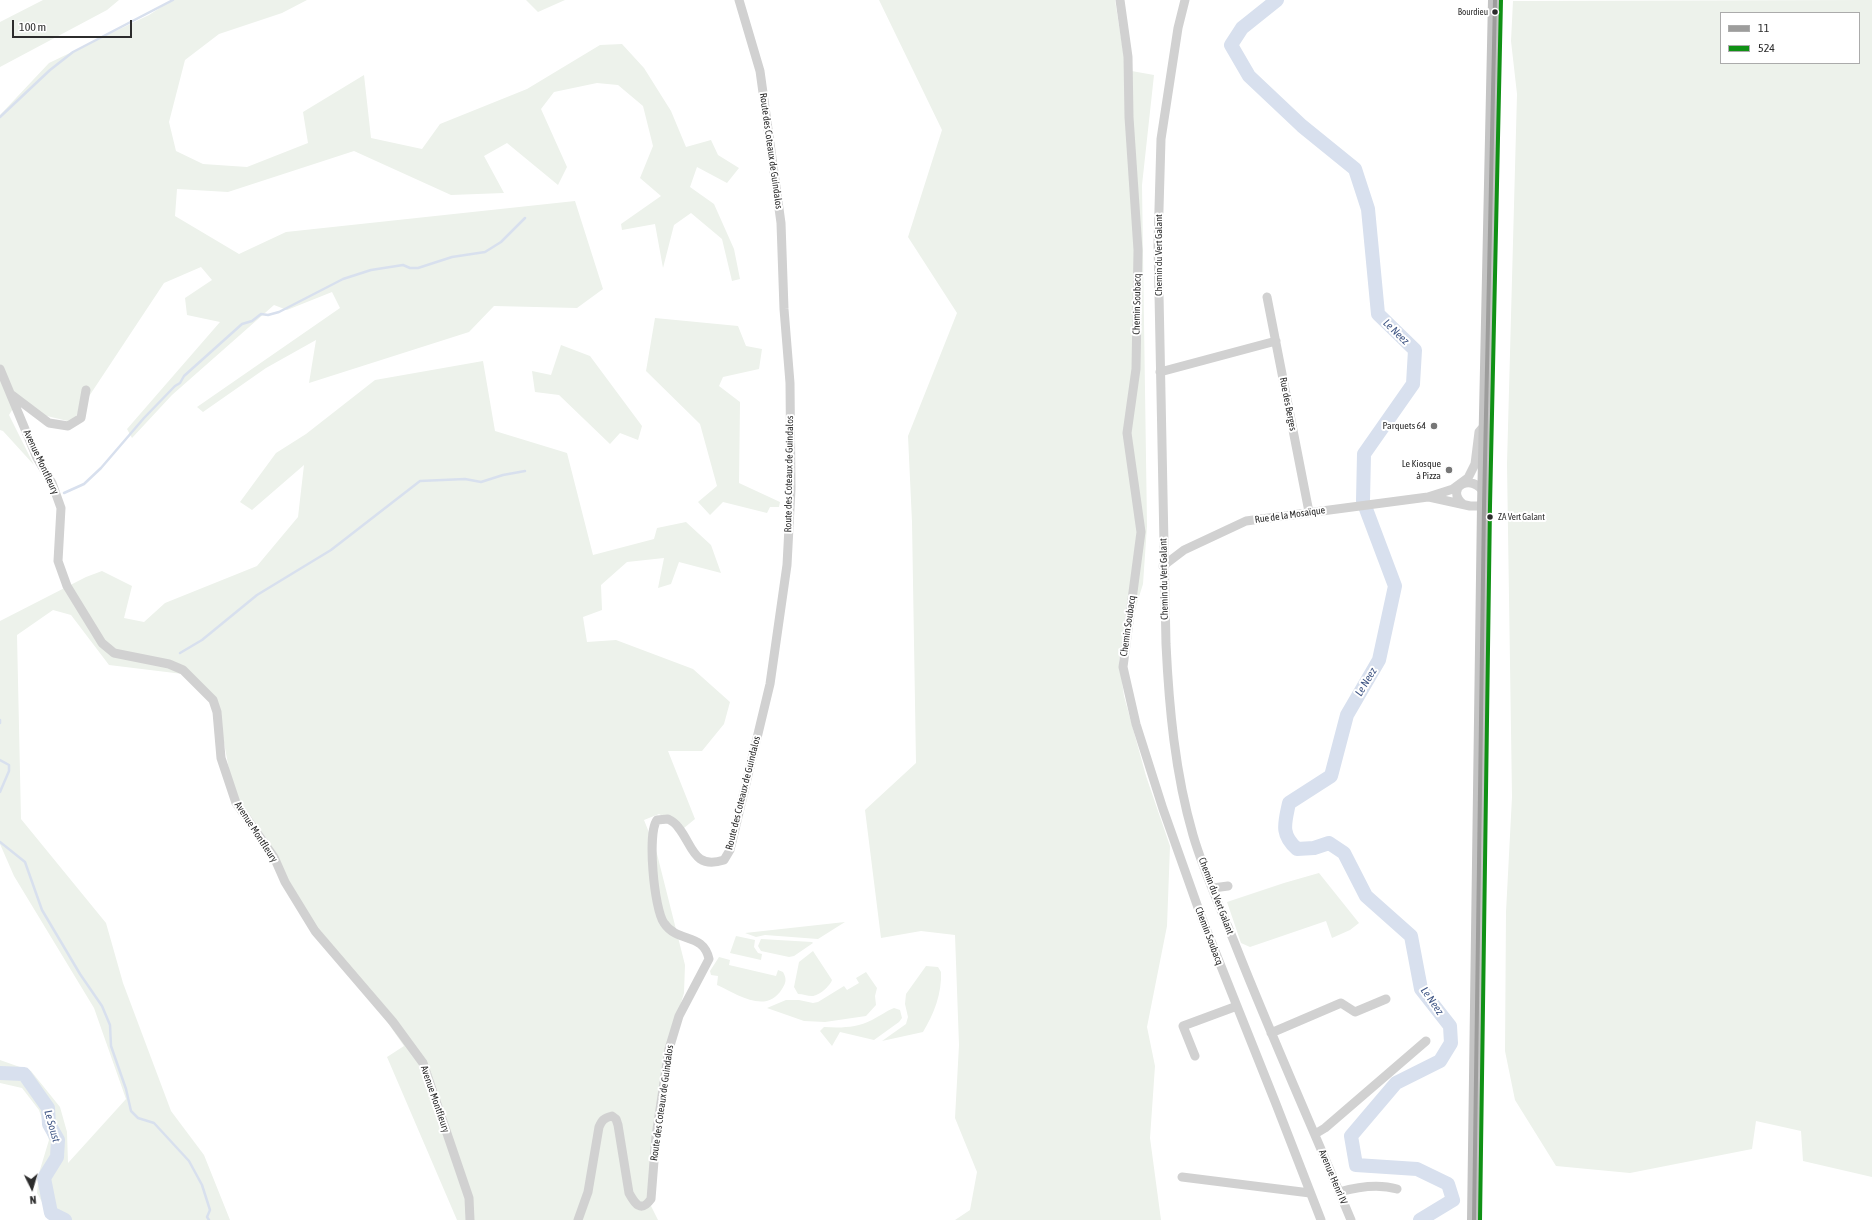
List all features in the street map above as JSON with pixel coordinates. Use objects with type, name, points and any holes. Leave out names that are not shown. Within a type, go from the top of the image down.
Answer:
[{"type":"main road","points":[[1474,1220],[1484,500],[1495,0]]},
{"type":"street","name":"Route des Coteaux de Guindalos","points":[[578,1220],[588,1192],[599,1127],[606,1117],[612,1116],[616,1119],[618,1125],[629,1193],[633,1201],[637,1205],[642,1206],[646,1205],[651,1199],[656,1136],[669,1049],[679,1016],[709,959],[707,951],[701,944],[673,933],[664,923],[658,911],[653,876],[653,824],[657,820],[668,819],[678,827],[696,856],[703,861],[713,864],[724,860],[730,850],[770,684],[787,565],[791,489],[790,383],[784,309],[781,223],[760,71],[738,0]]},
{"type":"street","name":"Chemin Soubacq","points":[[1120,0],[1128,57],[1129,117],[1138,250],[1136,369],[1127,433],[1141,532],[1123,667],[1136,724],[1163,808],[1201,916],[1320,1220]]},
{"type":"street","name":"Chemin du Vert Galant","points":[[1185,0],[1178,28],[1161,139],[1158,244],[1163,566],[1168,681],[1179,776],[1193,835],[1212,888],[1271,1033],[1315,1134]]},
{"type":"street","name":"Rue des Berges","points":[[1267,297],[1309,512]]},
{"type":"street","points":[[1160,372],[1276,341]]},
{"type":"street","name":"Avenue Montfleury","points":[[0,369],[37,458],[52,483],[61,508],[58,561],[67,586],[102,643],[114,653],[169,664],[183,670],[213,700],[217,712],[221,758],[236,803],[274,857],[285,882],[315,931],[393,1022],[423,1062],[469,1198],[470,1220]]},
{"type":"street","points":[[11,394],[49,423],[68,426],[81,418],[86,390]]},
{"type":"street","points":[[1463,504],[1459,500],[1456,492],[1472,472],[1479,432],[1486,424]]},
{"type":"street","points":[[1464,483],[1471,482],[1478,486],[1484,500]]},
{"type":"street","name":"Rue de la Mosaïque","points":[[1163,566],[1184,550],[1246,521],[1428,497],[1442,493],[1464,483]]},
{"type":"street","name":"Rue de la Mosaïque","points":[[1428,497],[1463,504],[1484,500]]},
{"type":"street","points":[[1212,888],[1228,886]]},
{"type":"street","points":[[1271,1033],[1342,1003],[1355,1012],[1386,999]]},
{"type":"street","points":[[1195,1056],[1184,1026],[1237,1006]]},
{"type":"street","points":[[1315,1134],[1325,1128],[1426,1041]]},
{"type":"street","name":"Avenue Henri IV","points":[[1315,1134],[1351,1220]]},
{"type":"street","points":[[1182,1177],[1310,1192]]},
{"type":"street","points":[[1339,1192],[1354,1188],[1390,1187],[1397,1189]]},
{"type":"shaded area","points":[[43,0],[119,0],[107,10],[0,67],[0,22]]},
{"type":"shaded area","points":[[172,0],[307,0],[282,13],[219,34],[185,60],[169,122],[176,151],[203,164],[247,167],[308,143],[303,112],[364,75],[371,138],[422,149],[440,124],[527,89],[600,45],[622,44],[644,68],[671,111],[686,147],[711,140],[718,155],[739,168],[727,183],[697,167],[690,187],[714,204],[734,249],[740,279],[732,281],[722,239],[691,213],[674,225],[663,268],[655,224],[622,230],[621,224],[661,196],[640,178],[653,146],[643,106],[618,85],[597,83],[554,92],[541,109],[567,167],[558,185],[507,143],[484,156],[504,193],[451,195],[354,151],[228,192],[177,189],[175,216],[239,254],[286,232],[575,201],[603,289],[577,308],[494,306],[469,332],[309,383],[316,340],[266,368],[203,412],[197,407],[340,308],[332,292],[287,310],[274,305],[172,395],[132,438],[127,429],[220,322],[187,315],[185,298],[212,280],[201,267],[164,283],[72,422],[30,412],[17,402],[9,415],[34,465],[3,431],[0,430],[0,115],[49,63],[149,15]]},
{"type":"shaded area","points":[[526,0],[565,0],[538,12]]},
{"type":"shaded area","points":[[879,0],[1115,0],[1126,70],[1154,75],[1142,185],[1147,526],[1143,584],[1119,660],[1124,696],[1146,776],[1170,846],[1167,926],[1147,1027],[1155,1066],[1150,1138],[1161,1220],[955,1220],[970,1210],[977,1172],[955,1118],[959,1045],[955,935],[921,931],[881,938],[865,810],[916,763],[912,522],[908,436],[957,313],[908,237],[942,130]]},
{"type":"shaded area","points":[[1872,0],[1872,1177],[1803,1161],[1801,1131],[1756,1121],[1752,1149],[1630,1173],[1556,1166],[1515,1100],[1505,1051],[1506,912],[1512,797],[1507,464],[1517,94],[1511,41],[1513,1]]},
{"type":"shaded area","points":[[655,318],[738,326],[746,346],[762,349],[759,369],[723,377],[719,386],[740,402],[739,483],[780,502],[779,507],[770,507],[767,513],[723,502],[710,515],[698,502],[717,486],[700,424],[646,371]]},
{"type":"shaded area","points":[[561,345],[590,356],[642,426],[638,440],[620,433],[610,444],[559,395],[535,392],[532,371],[551,375]]},
{"type":"shaded area","points":[[483,361],[495,431],[567,453],[593,555],[654,539],[657,528],[686,522],[711,545],[721,573],[679,562],[671,584],[658,588],[664,558],[627,562],[601,585],[602,610],[583,617],[587,642],[616,640],[693,669],[730,702],[724,724],[702,751],[668,751],[695,819],[684,828],[659,814],[644,820],[656,850],[685,965],[684,993],[663,1062],[650,1204],[658,1220],[457,1220],[387,1057],[404,1046],[367,993],[316,926],[233,791],[217,705],[191,675],[109,665],[71,615],[53,610],[17,635],[21,819],[106,923],[123,983],[171,1111],[204,1155],[230,1220],[54,1220],[51,1218],[37,1193],[39,1173],[49,1140],[39,1110],[22,1088],[0,1083],[0,1060],[31,1071],[60,1107],[67,1132],[68,1163],[126,1099],[94,1008],[14,876],[0,844],[0,621],[86,577],[102,571],[132,586],[124,618],[144,622],[165,603],[257,566],[298,517],[304,465],[252,510],[240,502],[276,453],[306,434],[375,380]]},
{"type":"shaded area","points":[[1319,873],[1359,923],[1350,930],[1332,938],[1326,921],[1250,947],[1241,943],[1227,902]]},
{"type":"shaded area","points":[[845,922],[818,939],[765,935],[756,937],[745,933]]},
{"type":"shaded area","points":[[736,936],[755,940],[754,947],[758,953],[762,954],[761,960],[730,953]]},
{"type":"shaded area","points":[[761,939],[813,943],[794,956],[789,957],[761,951],[758,946]]},
{"type":"shaded area","points":[[813,951],[832,980],[827,988],[815,996],[798,994],[794,987],[799,962]]},
{"type":"shaded area","points":[[719,957],[730,960],[729,965],[776,976],[778,970],[783,972],[786,981],[782,989],[775,997],[768,1001],[760,1002],[742,997],[717,985],[718,976],[711,975],[710,971]]},
{"type":"shaded area","points":[[926,966],[938,967],[941,972],[941,980],[939,995],[931,1018],[923,1032],[882,1041],[906,1024],[908,1017],[905,1004],[906,994]]},
{"type":"shaded area","points":[[866,972],[877,988],[875,996],[876,1005],[866,1016],[825,1022],[804,1021],[767,1008],[786,1000],[799,1000],[813,1003],[818,1002],[844,986],[847,990],[859,983],[856,978]]},
{"type":"shaded area","points":[[894,1008],[900,1010],[902,1018],[899,1022],[874,1040],[840,1032],[832,1046],[820,1031],[824,1027],[860,1025]]},
{"type":"waterway","points":[[0,117],[50,70],[73,52],[173,0]]},
{"type":"waterway","name":"Le Neez","points":[[1277,0],[1242,28],[1231,45],[1249,76],[1302,126],[1355,169],[1368,209],[1378,314],[1415,350],[1413,384],[1364,454],[1363,501],[1395,586],[1379,660],[1347,715],[1331,776],[1289,803],[1285,828],[1288,838],[1297,849],[1314,848],[1329,843],[1344,853],[1366,896],[1411,936],[1421,989],[1450,1026],[1451,1043],[1440,1061],[1396,1083],[1351,1136],[1356,1165],[1417,1169],[1448,1184],[1453,1200],[1420,1220]]},
{"type":"waterway","points":[[64,493],[84,484],[101,468],[144,418],[175,386],[180,383],[184,376],[242,324],[252,321],[261,314],[268,315],[279,312],[343,279],[371,270],[403,265],[410,268],[418,268],[452,257],[485,252],[501,242],[525,218]]},
{"type":"waterway","points":[[180,653],[202,640],[257,595],[331,550],[420,481],[465,479],[481,482],[503,475],[525,471]]},
{"type":"waterway","points":[[0,760],[9,765],[9,771],[0,792]]},
{"type":"waterway","points":[[0,842],[25,862],[42,910],[80,974],[102,1006],[110,1025],[111,1046],[126,1089],[131,1111],[138,1118],[154,1123],[189,1161],[202,1185],[210,1210],[207,1217],[209,1220]]},
{"type":"waterway","name":"Le Soust","points":[[0,1073],[24,1074],[48,1108],[49,1124],[58,1140],[57,1157],[44,1178],[51,1213],[65,1220]]},
{"type":"transit line","name":"11","points":[[1474,1220],[1484,506],[1495,0]]},
{"type":"transit line","name":"524","points":[[1480,1220],[1490,506],[1501,0]]},
{"type":"place","name":"Bourdieu","points":[[1495,12]]},
{"type":"place","name":"Parquets 64","points":[[1434,426]]},
{"type":"place","name":"Le Kiosque à Pizza","points":[[1449,470]]},
{"type":"place","name":"ZA Vert Galant","points":[[1490,517]]}]
